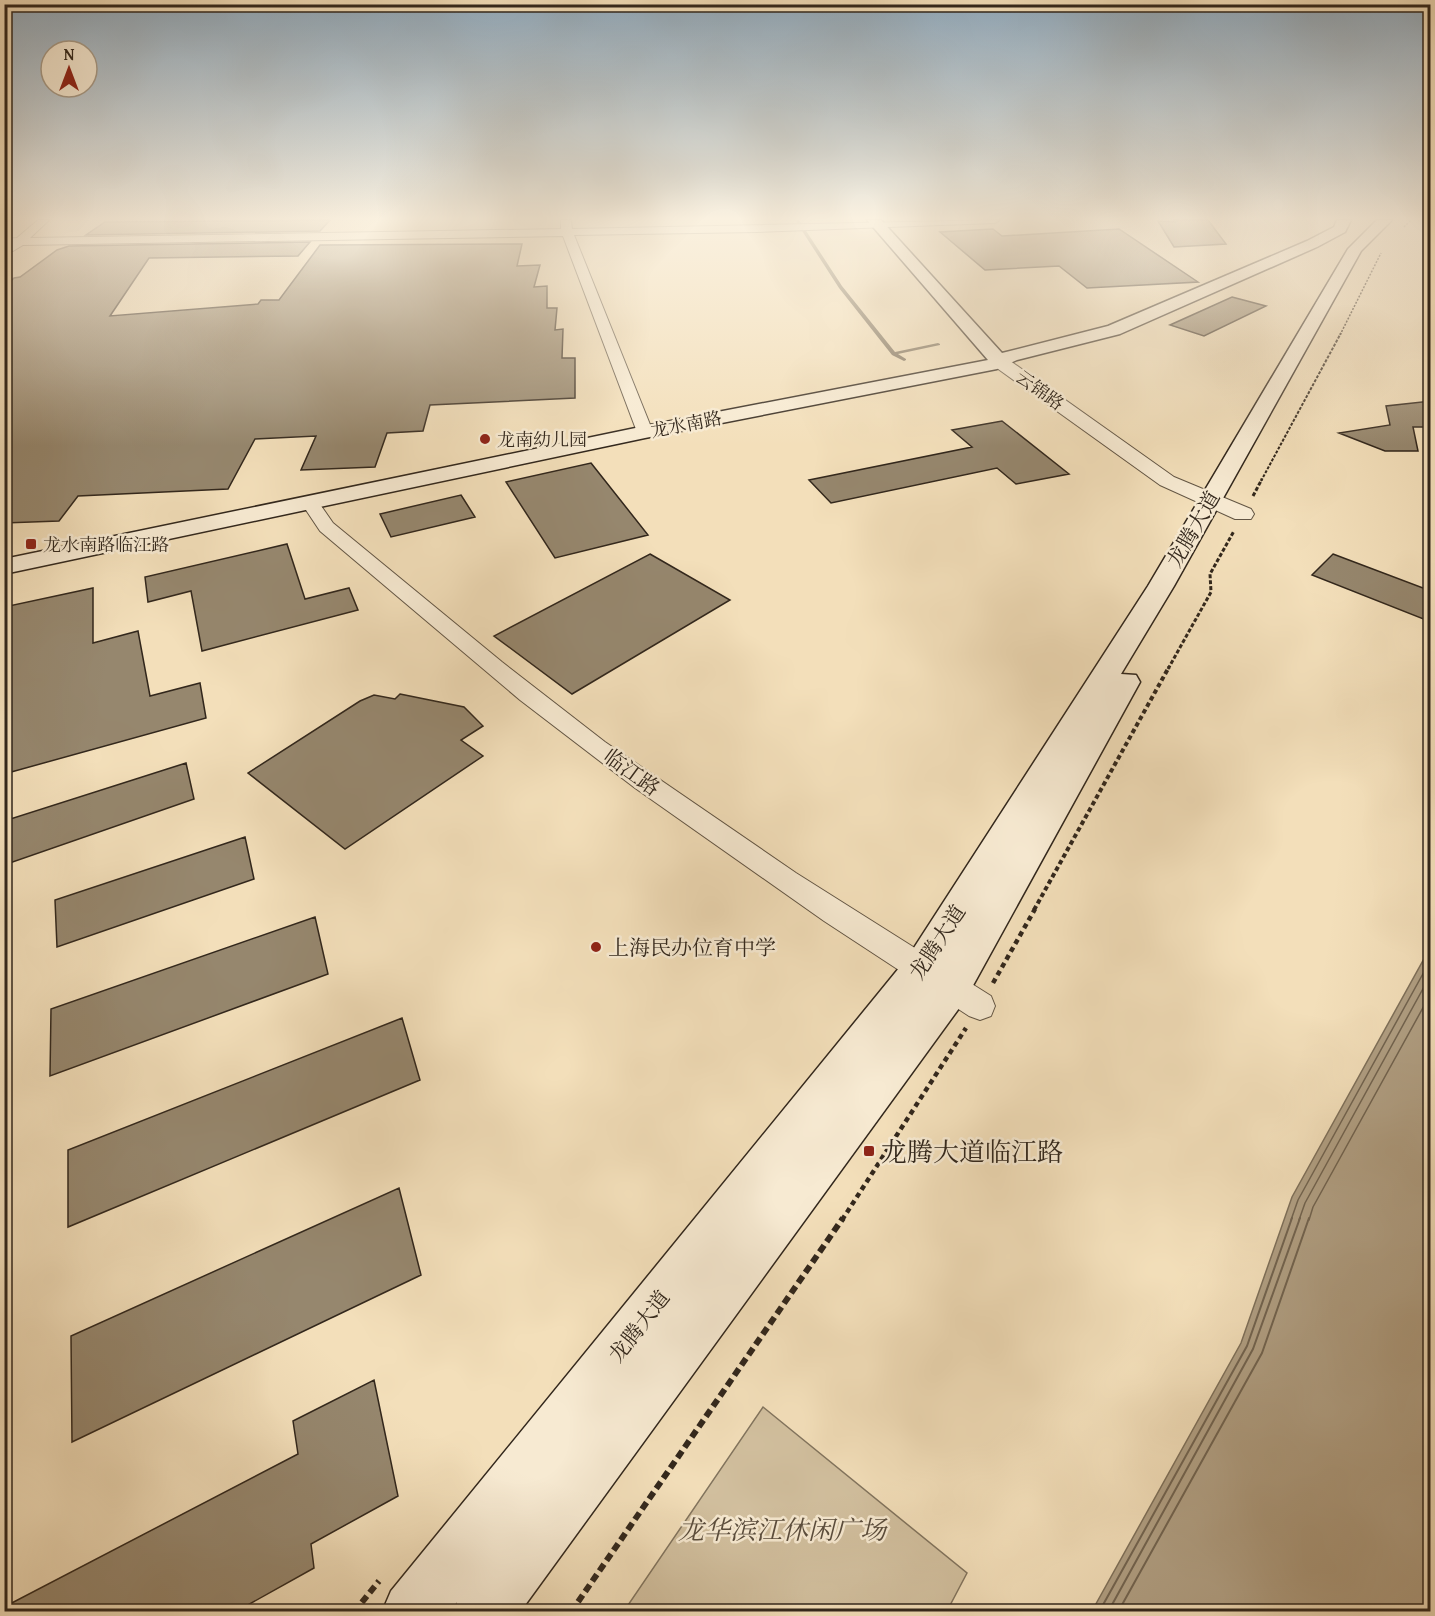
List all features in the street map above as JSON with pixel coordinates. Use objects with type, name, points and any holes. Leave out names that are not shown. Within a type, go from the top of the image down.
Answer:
[{"type":"main road","name":"云锦路","points":[[949,295],[1006,359]]},
{"type":"main road","name":"龙水南路","points":[[4,567],[645,432],[1006,359],[1079,341],[1130,324],[1195,295]]},
{"type":"main road","name":"龙腾大道","points":[[1227,507],[1332,295]]},
{"type":"main road","name":"龙腾大道","points":[[483,1611],[951,988],[1348,295]]},
{"type":"main road","name":"龙腾大道","points":[[412,1611],[951,988]]},
{"type":"street","points":[[593,295],[645,432]]},
{"type":"street","name":"云锦路","points":[[1006,359],[1167,481],[1227,507]]},
{"type":"street","name":"临江路","points":[[311,504],[326,527],[466,646],[597,748],[773,874],[951,988]]},
{"type":"green space","name":"龙华滨江休闲广场","points":[[763,1407],[967,1573],[947,1611],[624,1611]]},
{"type":"water","points":[[1430,948],[1430,1611],[1092,1611],[1241,1343],[1292,1197]]},
{"type":"building","points":[[4,295],[124,295],[110,316],[258,304],[261,300],[279,300],[282,295],[547,295],[547,308],[557,308],[555,330],[563,329],[562,358],[575,358],[575,398],[430,405],[423,431],[387,433],[375,467],[301,470],[316,436],[255,439],[228,489],[78,496],[59,521],[4,523]]},
{"type":"building","points":[[1232,297],[1266,306],[1204,336],[1170,325]]},
{"type":"building","points":[[1431,401],[1431,427],[1413,427],[1418,451],[1385,451],[1339,433],[1390,425],[1386,406]]},
{"type":"building","points":[[1002,421],[1069,474],[1016,484],[997,468],[831,503],[809,480],[972,447],[952,430]]},
{"type":"building","points":[[591,463],[648,535],[555,558],[506,482]]},
{"type":"building","points":[[461,495],[475,517],[391,537],[380,514]]},
{"type":"building","points":[[287,544],[305,599],[349,588],[358,610],[202,651],[191,591],[148,602],[145,577]]},
{"type":"building","points":[[650,554],[730,600],[572,694],[494,636]]},
{"type":"building","points":[[1333,554],[1431,591],[1431,622],[1312,575]]},
{"type":"building","points":[[93,588],[93,643],[138,631],[150,696],[200,683],[206,718],[4,774],[4,607]]},
{"type":"building","points":[[400,694],[464,707],[483,726],[461,740],[483,756],[345,849],[248,773],[360,701],[374,695],[395,699]]},
{"type":"building","points":[[186,763],[194,799],[4,865],[4,821]]},
{"type":"building","points":[[245,837],[254,879],[57,947],[55,900]]},
{"type":"building","points":[[315,917],[328,974],[50,1076],[51,1009]]},
{"type":"building","points":[[402,1018],[420,1080],[68,1227],[68,1150]]},
{"type":"building","points":[[399,1188],[421,1275],[72,1442],[71,1336]]},
{"type":"building","points":[[374,1380],[398,1496],[311,1544],[314,1568],[237,1611],[4,1611],[4,1607],[298,1454],[293,1421]]},
{"type":"waterway","points":[[847,295],[894,354]]},
{"type":"waterway","points":[[894,354],[938,344]]},
{"type":"waterway","points":[[894,354],[904,360]]},
{"type":"place","name":"龙南幼儿园","points":[[485,439]]},
{"type":"place","name":"龙水南路临江路","points":[[31,544]]},
{"type":"place","name":"上海民办位育中学","points":[[596,947]]},
{"type":"place","name":"龙腾大道临江路","points":[[869,1151]]}]
